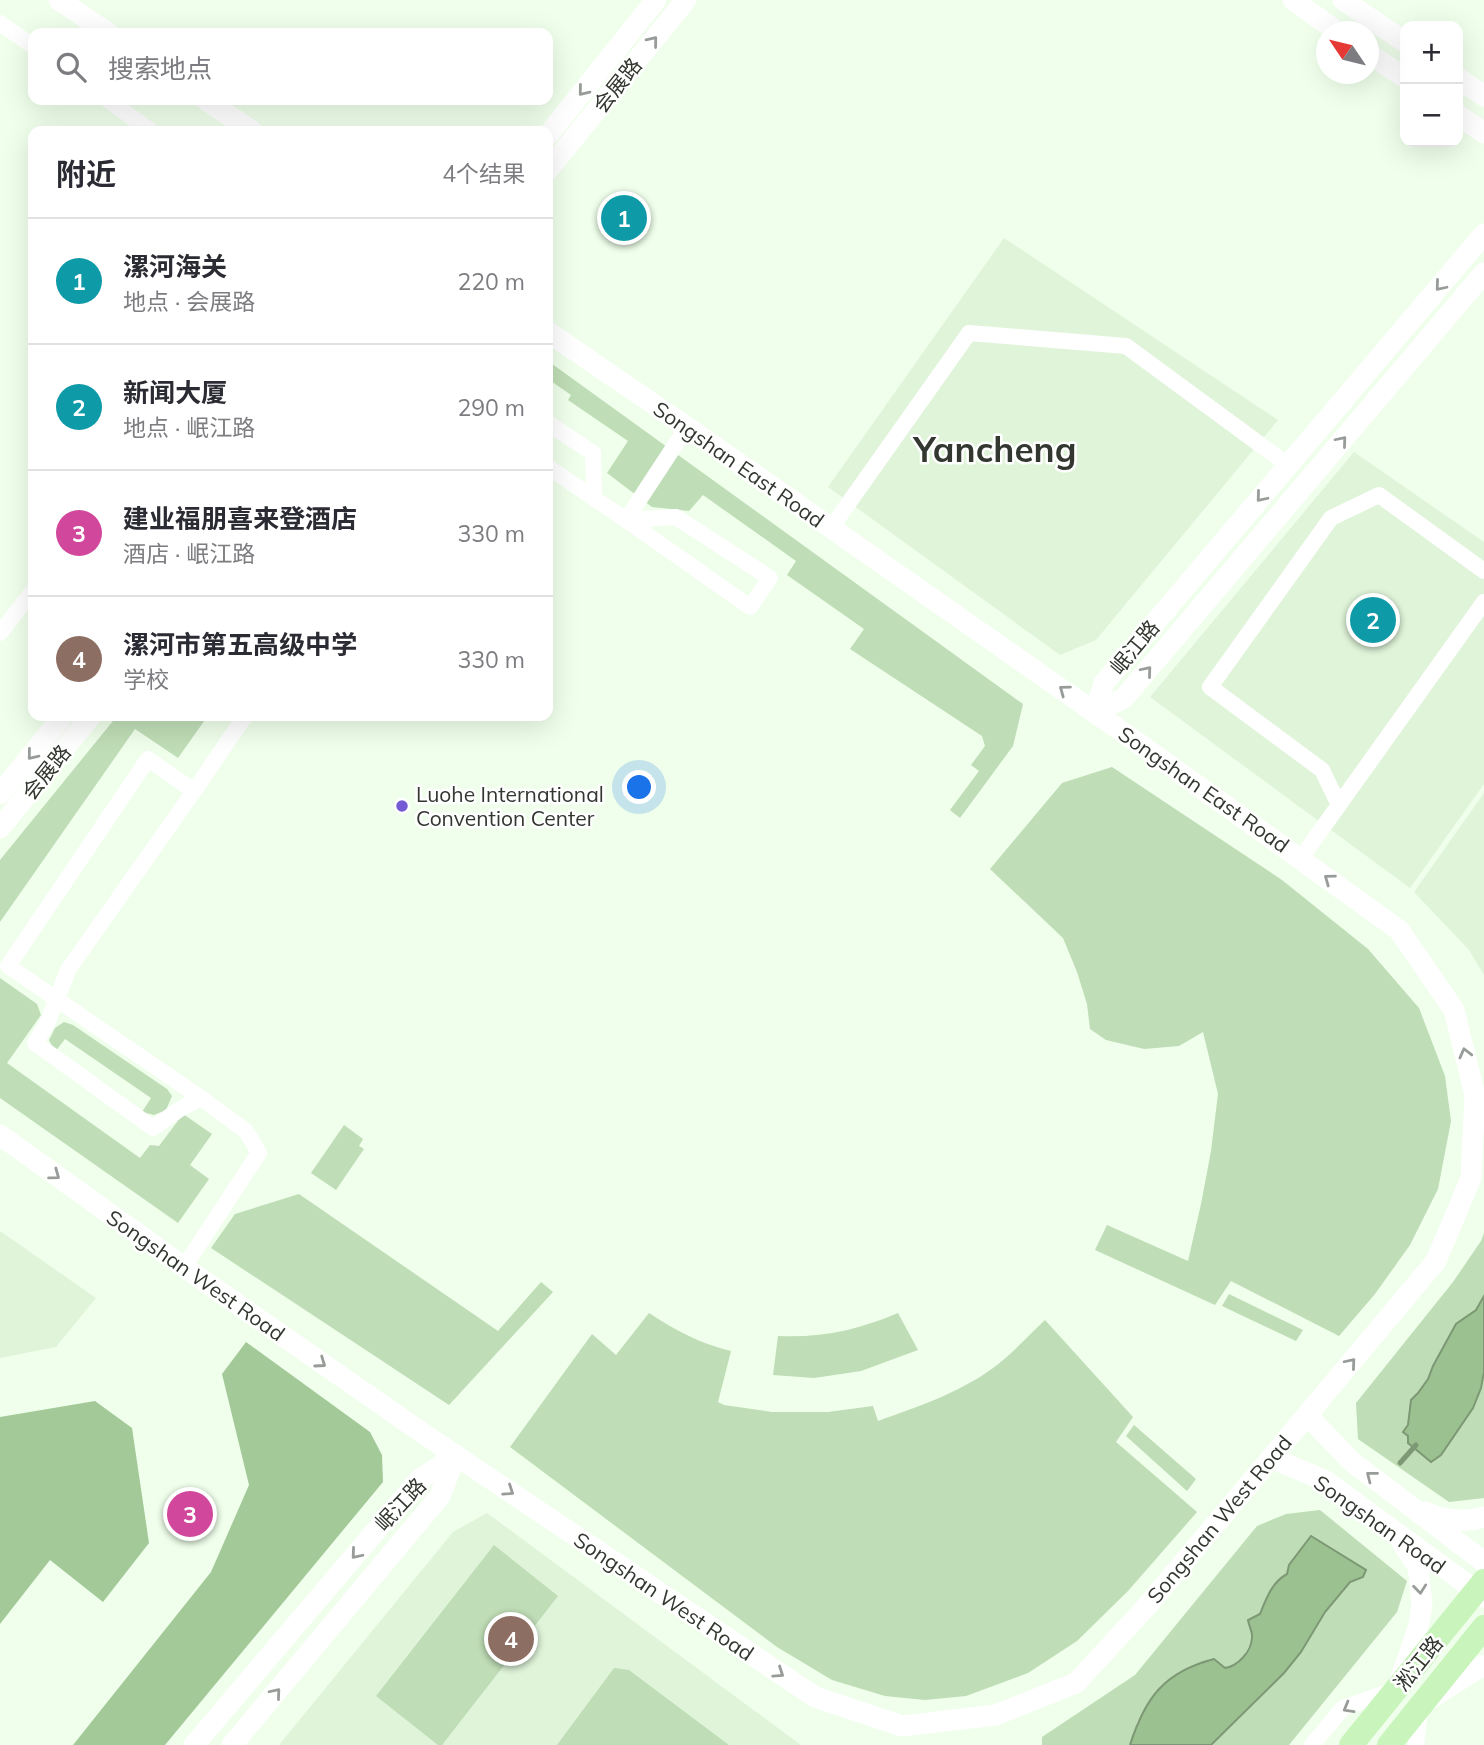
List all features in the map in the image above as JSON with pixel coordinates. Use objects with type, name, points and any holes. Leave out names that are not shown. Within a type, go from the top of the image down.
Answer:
[{"type":"main road","points":[[59,0],[101,28]]},
{"type":"main road","name":"会展路","points":[[553,129],[656,0]]},
{"type":"main road","name":"会展路","points":[[553,164],[686,0]]},
{"type":"main road","points":[[1293,0],[1323,21]]},
{"type":"main road","points":[[1343,0],[1400,40]]},
{"type":"main road","points":[[1379,60],[1400,75]]},
{"type":"main road","points":[[1463,81],[1484,96]]},
{"type":"main road","points":[[214,105],[245,126]]},
{"type":"main road","points":[[1463,119],[1484,134]]},
{"type":"main road","name":"岷江路","points":[[1095,713],[1104,683],[1484,234]]},
{"type":"main road","name":"岷江路","points":[[1095,713],[1124,698],[1484,273]]},
{"type":"main road","name":"Songshan East Road","points":[[553,335],[1095,713],[1399,930],[1454,1010],[1475,1095],[1471,1178],[1436,1261],[1307,1415]]},
{"type":"main road","name":"会展路","points":[[0,794],[59,721]]},
{"type":"main road","name":"会展路","points":[[0,828],[88,721]]},
{"type":"main road","name":"Songshan West Road","points":[[0,1135],[184,1267],[456,1455],[815,1697],[902,1726],[996,1715],[1076,1683],[1147,1606],[1307,1415]]},
{"type":"main road","name":"Songshan Road","points":[[1307,1415],[1351,1461],[1484,1562]]},
{"type":"main road","name":"岷江路","points":[[194,1745],[419,1480],[456,1455]]},
{"type":"main road","name":"岷江路","points":[[232,1745],[440,1496],[456,1455]]},
{"type":"main road","name":"Songshan Road","points":[[1271,1458],[1326,1481],[1481,1590]]},
{"type":"main road","points":[[1410,1507],[1436,1517],[1473,1521],[1484,1517]]},
{"type":"main road","points":[[1393,1529],[1418,1567],[1422,1605],[1418,1629],[1396,1690]]},
{"type":"main road","name":"淞江路","points":[[1351,1745],[1481,1590]]},
{"type":"main road","name":"淞江路","points":[[1389,1745],[1484,1628]]},
{"type":"main road","points":[[1420,1705],[1484,1665]]},
{"type":"street","points":[[0,23],[28,43]]},
{"type":"street","points":[[115,105],[144,126]]},
{"type":"street","points":[[831,528],[969,333],[1126,346],[1288,465]]},
{"type":"street","points":[[553,426],[593,453],[594,498]]},
{"type":"street","points":[[626,520],[687,427]]},
{"type":"street","points":[[553,470],[750,607],[770,578],[677,517],[626,520]]},
{"type":"street","points":[[1339,805],[1322,770],[1210,687],[1331,518],[1380,495],[1484,571]]},
{"type":"street","points":[[0,633],[28,597]]},
{"type":"street","points":[[1301,858],[1484,602]]},
{"type":"street","points":[[201,1098],[153,1128],[35,1043],[47,1024],[68,970],[242,721]]},
{"type":"street","points":[[184,1267],[259,1153],[246,1131],[8,966],[148,759],[194,790]]},
{"type":"street","points":[[1312,1745],[1343,1707],[1396,1690]]},
{"type":"street","points":[[1416,1745],[1420,1705]]},
{"type":"shaded area","points":[[1004,238],[1278,420],[1096,640],[1060,655],[828,487]]},
{"type":"shaded area","points":[[553,365],[1023,704],[1013,746],[960,818],[950,810],[979,771],[971,765],[985,746],[982,736],[850,649],[864,629],[787,575],[796,561],[703,495],[689,511],[652,507],[607,473],[628,441],[568,400],[571,395],[553,382]]},
{"type":"shaded area","points":[[1354,452],[1484,542],[1484,784],[1410,888],[1150,697]]},
{"type":"shaded area","points":[[113,721],[204,721],[178,758],[135,729],[0,922],[0,860]]},
{"type":"shaded area","points":[[1112,767],[1282,880],[1368,949],[1419,1008],[1445,1076],[1451,1121],[1438,1189],[1410,1245],[1375,1294],[1339,1336],[1231,1281],[1215,1305],[1095,1250],[1107,1225],[1188,1261],[1211,1151],[1218,1094],[1203,1032],[1179,1046],[1144,1049],[1106,1040],[1090,1029],[1087,1004],[1063,938],[990,869],[1062,783]]},
{"type":"shaded area","points":[[1484,793],[1484,975],[1469,950],[1414,892]]},
{"type":"shaded area","points":[[0,978],[37,1004],[41,1015],[7,1063],[140,1158],[150,1145],[159,1146],[183,1114],[212,1134],[190,1165],[209,1179],[178,1223],[0,1098]]},
{"type":"shaded area","points":[[64,1022],[73,1025],[167,1089],[172,1096],[166,1110],[154,1115],[142,1112],[151,1098],[65,1039],[55,1052],[49,1040],[55,1028]]},
{"type":"shaded area","points":[[344,1125],[363,1139],[359,1146],[364,1149],[336,1190],[311,1173]]},
{"type":"shaded area","points":[[299,1194],[498,1331],[541,1282],[553,1292],[449,1405],[211,1248],[235,1214]]},
{"type":"shaded area","points":[[0,1231],[96,1298],[56,1347],[0,1358]]},
{"type":"shaded area","points":[[1484,1233],[1484,1296],[1476,1310],[1456,1324],[1428,1379],[1411,1400],[1408,1425],[1484,1372],[1484,1498],[1449,1502],[1358,1439],[1356,1403],[1453,1282]]},
{"type":"shaded area","points":[[1229,1294],[1303,1330],[1296,1341],[1222,1306]]},
{"type":"shaded area","points":[[1484,1296],[1484,1372],[1481,1388],[1473,1408],[1441,1455],[1431,1462],[1408,1443],[1408,1436],[1403,1432],[1408,1425],[1411,1400],[1428,1379],[1456,1324],[1476,1310]]},
{"type":"shaded area","points":[[649,1313],[688,1336],[731,1351],[718,1402],[724,1405],[772,1412],[828,1412],[873,1406],[878,1421],[937,1399],[980,1377],[1007,1357],[1045,1320],[1133,1417],[1116,1442],[1197,1512],[1128,1591],[1077,1641],[1028,1673],[966,1696],[925,1700],[885,1696],[832,1680],[777,1647],[510,1447],[592,1334],[616,1355]]},
{"type":"shaded area","points":[[898,1313],[918,1350],[861,1371],[814,1378],[773,1375],[778,1336],[839,1332]]},
{"type":"shaded area","points":[[246,1342],[370,1432],[382,1455],[383,1482],[165,1745],[73,1745],[211,1572],[249,1485],[222,1374]]},
{"type":"shaded area","points":[[95,1401],[132,1428],[149,1543],[103,1602],[50,1560],[0,1624],[0,1417]]},
{"type":"shaded area","points":[[1134,1425],[1196,1479],[1187,1491],[1126,1436]]},
{"type":"shaded area","points":[[1320,1510],[1407,1581],[1397,1612],[1289,1745],[1211,1745],[1284,1673],[1301,1652],[1325,1612],[1350,1582],[1364,1577],[1287,1574],[1276,1583],[1268,1596],[1252,1640],[1237,1663],[1138,1720],[1130,1745],[1042,1745],[1042,1737],[1135,1675],[1257,1526],[1286,1514]]},
{"type":"shaded area","points":[[487,1513],[801,1745],[279,1745],[453,1532]]},
{"type":"shaded area","points":[[1311,1536],[1366,1570],[1363,1577],[1350,1582],[1325,1612],[1301,1652],[1284,1673],[1211,1745],[1130,1745],[1142,1714],[1159,1689],[1169,1680],[1197,1664],[1214,1659],[1225,1668],[1243,1658],[1252,1638],[1248,1620],[1260,1614],[1273,1586],[1287,1574],[1289,1565]]},
{"type":"shaded area","points":[[494,1545],[558,1596],[442,1745],[438,1745],[376,1696]]},
{"type":"shaded area","points":[[614,1668],[629,1670],[729,1745],[557,1745]]},
{"type":"waterway","points":[[1400,1463],[1416,1445]]},
{"type":"place","name":"漯河海关","points":[[624,218]]},
{"type":"place","name":"新闻大厦","points":[[1373,620]]},
{"type":"place","name":"Luohe International Convention Center","points":[[402,806]]},
{"type":"place","name":"建业福朋喜来登酒店","points":[[190,1514]]},
{"type":"place","name":"漯河市第五高级中学","points":[[511,1639]]},
{"type":"district","name":"Yancheng","points":[[995,449]]}]
